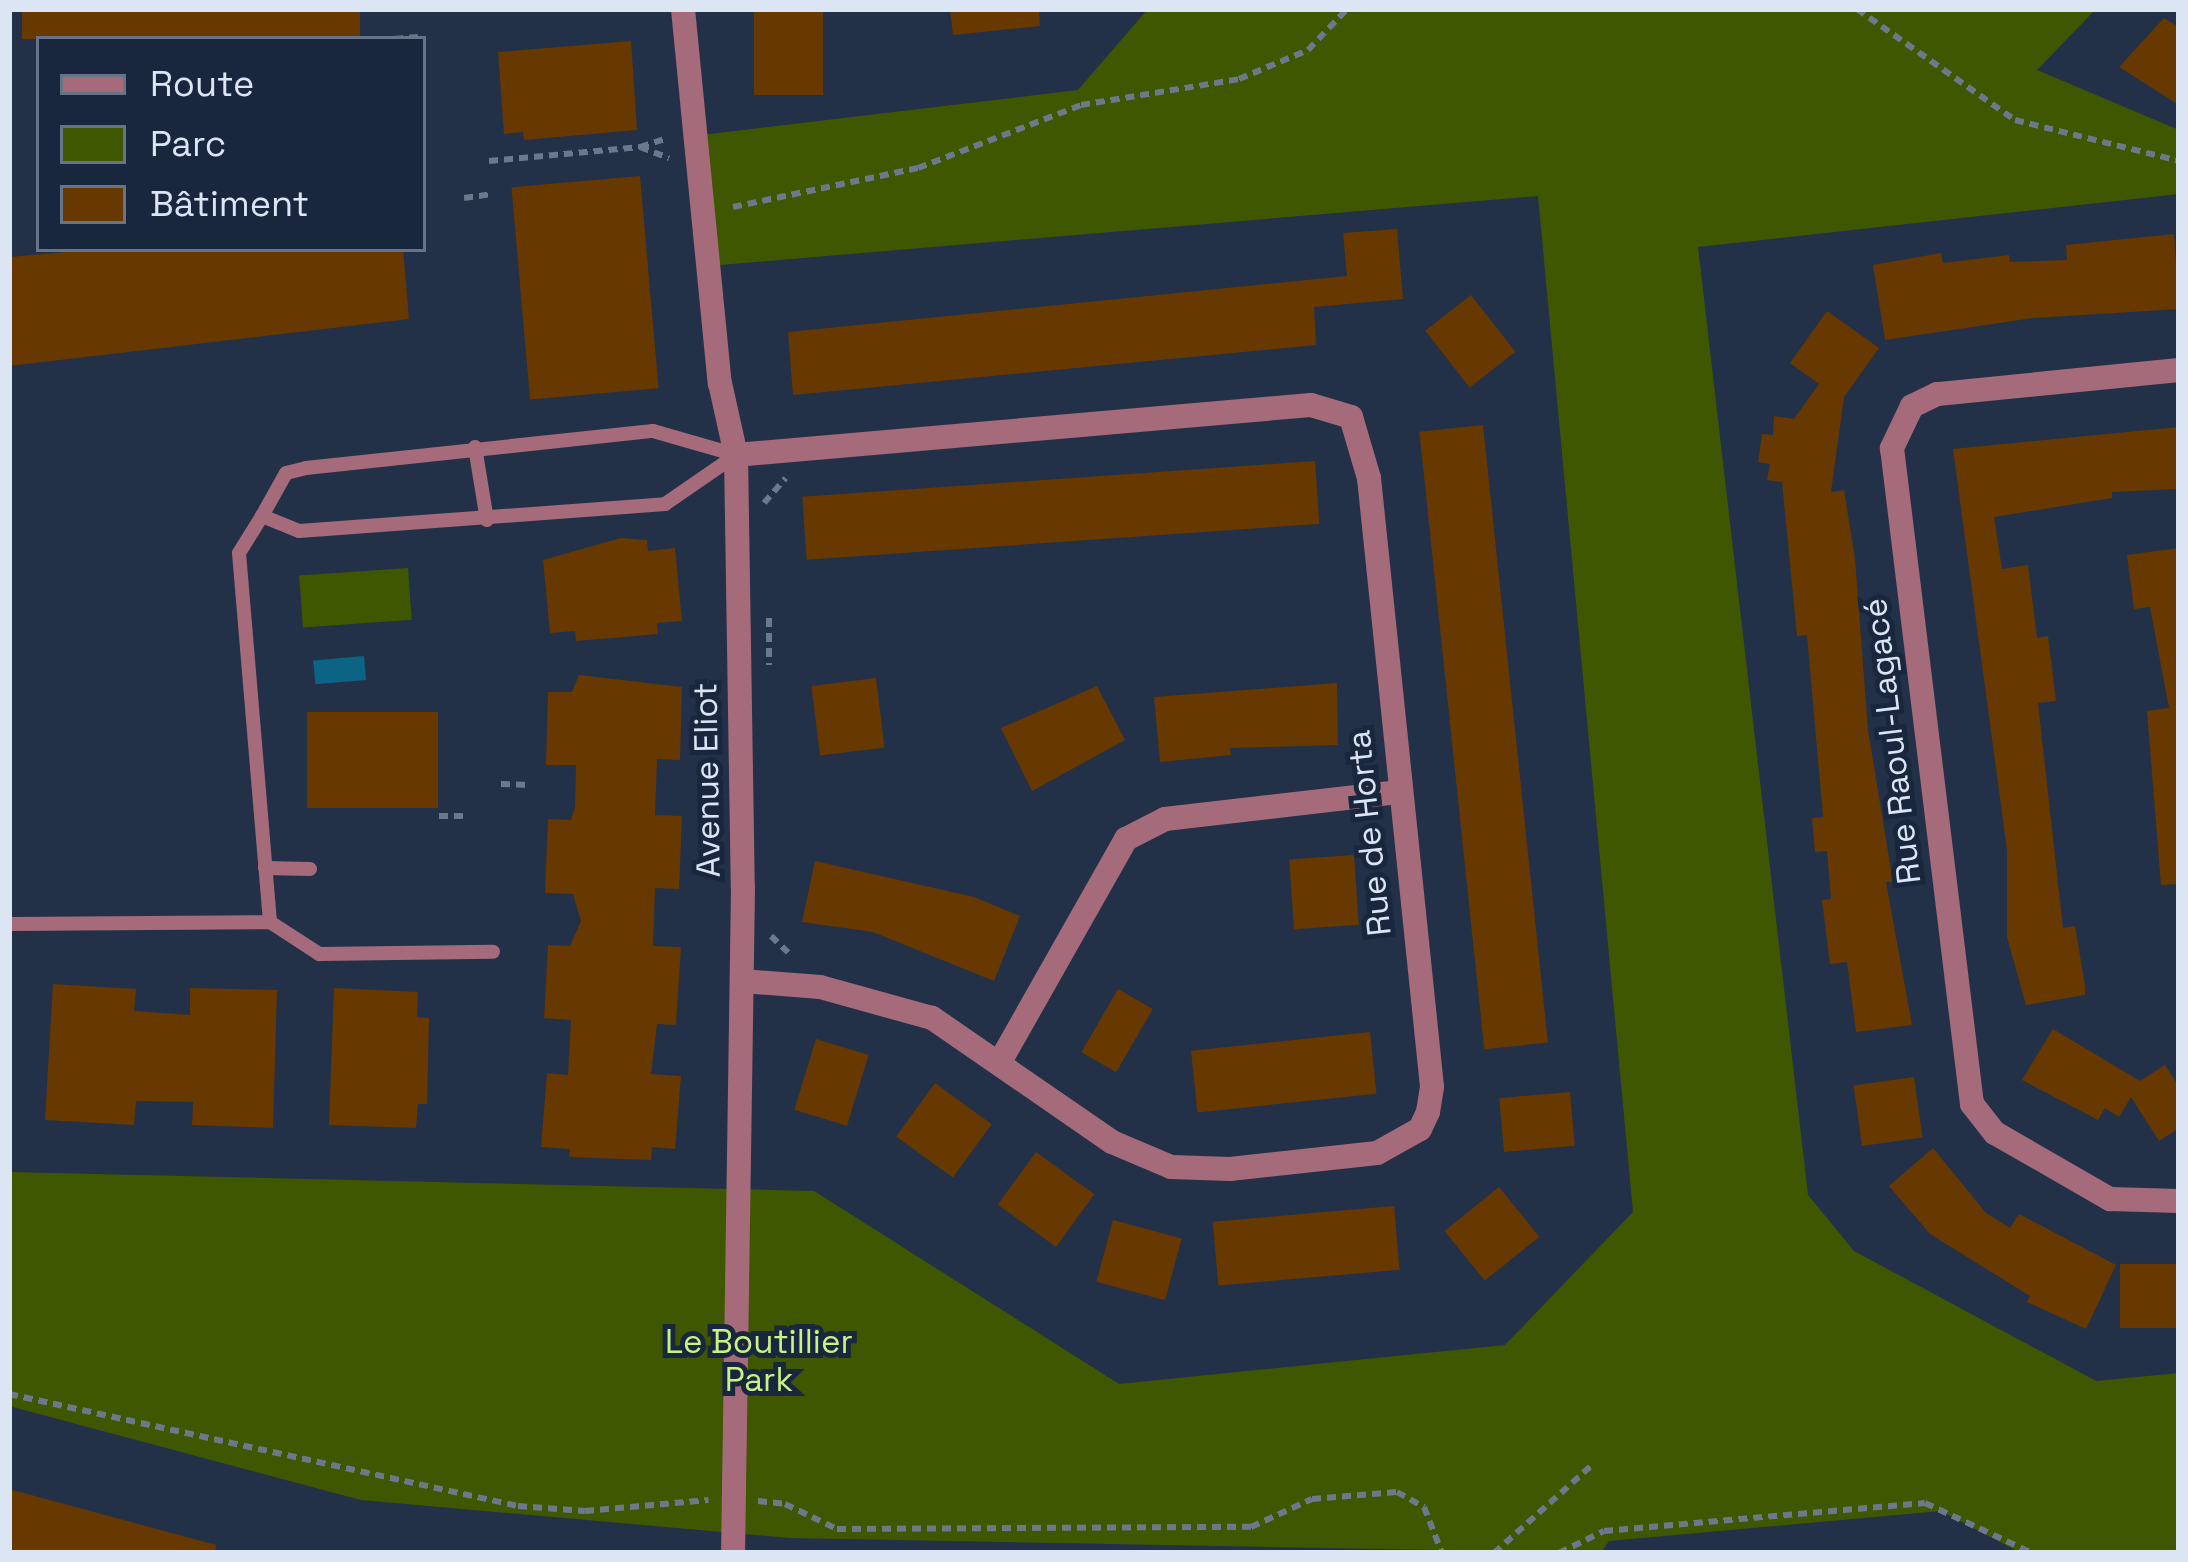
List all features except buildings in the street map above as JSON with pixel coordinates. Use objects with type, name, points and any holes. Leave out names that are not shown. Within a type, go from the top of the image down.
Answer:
[{"type":"street","name":"Avenue Eliot","points":[[683,9],[720,382],[736,455],[742,981],[733,1553]]},
{"type":"street","name":"Rue Raoul-Lagacé","points":[[2179,370],[1937,394],[1912,406],[1892,448],[1972,1104],[1995,1133],[2110,1198],[2179,1202]]},
{"type":"street","name":"Rue de Horta","points":[[736,455],[1311,405],[1342,410],[1357,425],[1366,454],[1397,791],[1432,1088],[1420,1129],[1399,1145],[1230,1169],[1171,1167],[1112,1142],[1001,1060],[932,1018],[881,1000],[742,981]]},
{"type":"street","points":[[1001,1060],[1126,839],[1166,819],[1397,791]]},
{"type":"lane","points":[[270,922],[239,553],[286,473],[475,447],[653,431],[736,455]]},
{"type":"lane","points":[[475,447],[487,520]]},
{"type":"lane","points":[[262,516],[299,531],[665,504],[736,455]]},
{"type":"lane","points":[[265,868],[310,869]]},
{"type":"lane","points":[[9,924],[270,922],[319,954],[494,952]]},
{"type":"path","points":[[734,207],[918,168],[1081,105],[1239,79],[1308,50],[1347,9]]},
{"type":"path","points":[[1857,9],[2015,120],[2179,161]]},
{"type":"path","points":[[489,161],[640,147],[667,139]]},
{"type":"path","points":[[640,147],[668,158]]},
{"type":"path","points":[[464,198],[492,194]]},
{"type":"path","points":[[501,784],[530,785]]},
{"type":"path","points":[[439,816],[468,816]]},
{"type":"path","points":[[9,1394],[94,1419],[518,1506],[585,1511],[716,1500]]},
{"type":"path","points":[[1493,1553],[1592,1465]]},
{"type":"path","points":[[750,1501],[785,1504],[837,1529],[1251,1527],[1312,1499],[1397,1492],[1424,1508],[1442,1553]]},
{"type":"path","points":[[1559,1553],[1604,1531],[1925,1503],[2032,1553]]},
{"type":"green space","name":"Le Boutillier Park","points":[[1148,9],[2096,9],[2037,70],[2179,130],[2179,194],[1698,247],[1808,1195],[1854,1251],[2096,1381],[2179,1373],[2179,1553],[2021,1553],[1941,1511],[1609,1541],[1601,1553],[790,1538],[361,1500],[9,1406],[9,1172],[814,1191],[1119,1384],[1505,1345],[1633,1212],[1538,196],[708,266],[693,136],[1078,90]]},
{"type":"green space","points":[[408,568],[412,620],[303,627],[299,576]]},
{"type":"water","points":[[364,656],[366,680],[315,684],[313,660]]}]
